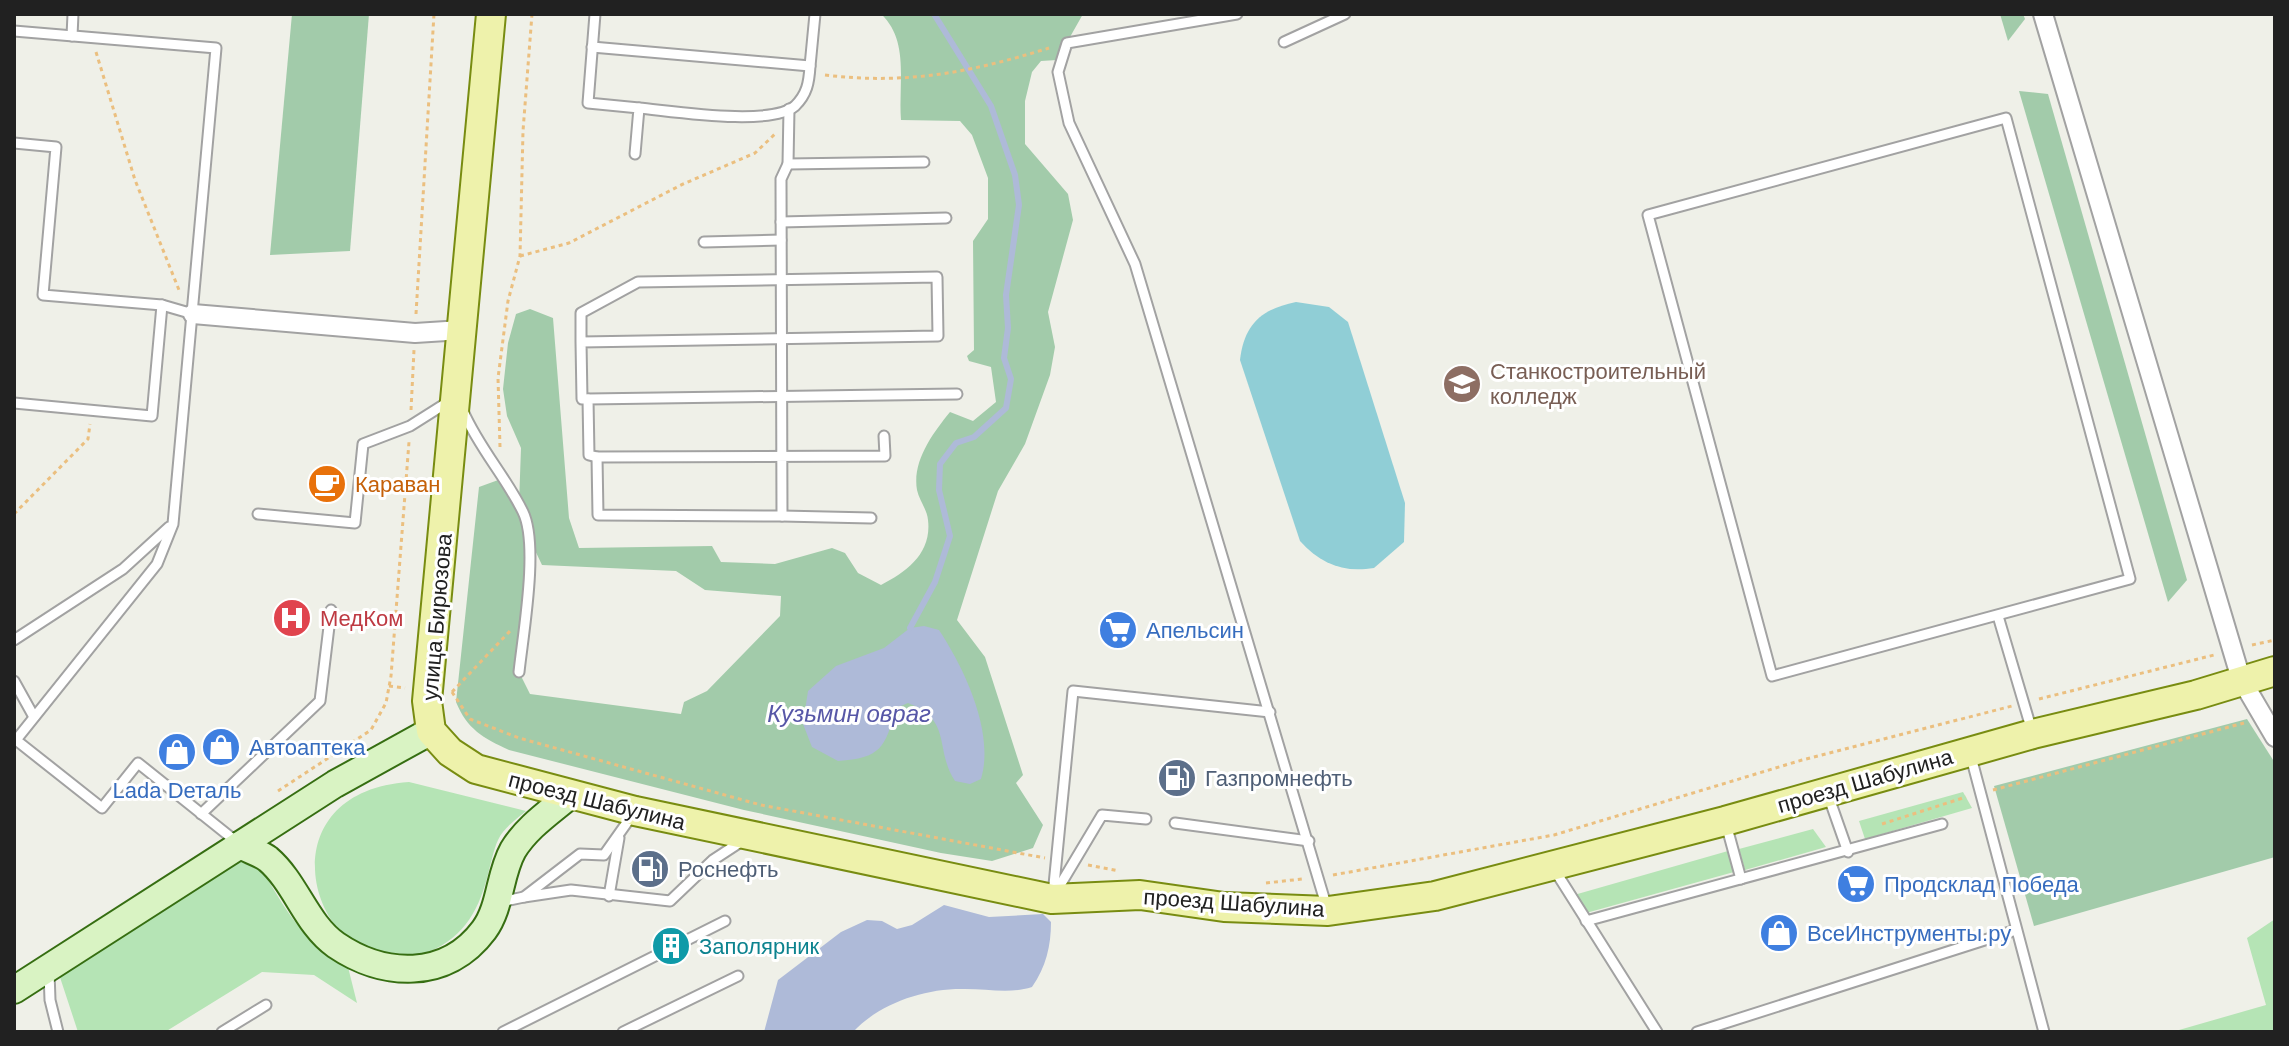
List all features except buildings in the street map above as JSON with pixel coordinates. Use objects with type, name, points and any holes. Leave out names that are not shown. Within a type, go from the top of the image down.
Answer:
[{"type":"main road","name":"улица Бирюзова","points":[[14,990],[335,784],[431,731],[440,691],[462,330],[491,14]]},
{"type":"main road","name":"проезд Шабулина","points":[[431,731],[450,752],[476,769],[570,795],[627,823],[748,836],[1052,899],[1140,895],[1224,907],[1328,911],[1435,896],[1725,821],[2033,734],[2196,695],[2275,671]]},
{"type":"main road","points":[[240,845],[267,858],[290,884],[328,939],[360,961],[395,970],[431,966],[464,950],[484,930],[497,903],[512,852],[526,832],[570,795]]},
{"type":"street","points":[[2043,14],[2241,679],[2275,737]]},
{"type":"street","points":[[193,314],[415,333],[462,330]]},
{"type":"lane","points":[[72,36],[73,14]]},
{"type":"lane","points":[[595,14],[588,103],[749,118],[789,109],[808,89],[815,14]]},
{"type":"lane","points":[[1237,14],[1067,43],[1058,72],[1069,123],[1135,264],[1328,911]]},
{"type":"lane","points":[[1284,42],[1345,14]]},
{"type":"lane","points":[[14,31],[216,48],[173,524],[157,564],[15,740],[102,808],[138,763],[240,845]]},
{"type":"lane","points":[[592,47],[810,70]]},
{"type":"lane","points":[[635,154],[639,108]]},
{"type":"lane","points":[[782,516],[781,179],[788,164],[789,109]]},
{"type":"lane","points":[[2006,118],[2130,579],[1998,616],[1772,676],[1648,215],[2006,118]]},
{"type":"lane","points":[[14,143],[56,147],[43,295],[162,305],[193,314]]},
{"type":"lane","points":[[788,164],[924,162]]},
{"type":"lane","points":[[781,222],[946,218]]},
{"type":"lane","points":[[704,242],[781,240]]},
{"type":"lane","points":[[581,342],[938,336],[937,277],[638,282],[581,313],[581,342],[582,399],[957,394]]},
{"type":"lane","points":[[14,403],[152,416],[162,305]]},
{"type":"lane","points":[[258,514],[355,523],[363,444],[410,426],[457,397],[473,434],[525,515],[530,567],[519,672]]},
{"type":"lane","points":[[588,399],[589,455],[597,457],[885,456],[884,436]]},
{"type":"lane","points":[[597,457],[598,515],[871,518]]},
{"type":"lane","points":[[14,640],[123,569],[173,524]]},
{"type":"lane","points":[[201,814],[320,701],[331,610]]},
{"type":"lane","points":[[1998,616],[2033,734]]},
{"type":"lane","points":[[14,681],[34,717]]},
{"type":"lane","points":[[1052,899],[1073,691],[1270,712]]},
{"type":"lane","points":[[1970,752],[2044,1032]]},
{"type":"lane","points":[[1827,791],[1848,852]]},
{"type":"lane","points":[[1052,899],[1102,815],[1146,819]]},
{"type":"lane","points":[[1725,821],[1741,879]]},
{"type":"lane","points":[[609,896],[627,823]]},
{"type":"lane","points":[[524,897],[580,854],[604,855],[627,823]]},
{"type":"lane","points":[[1175,823],[1309,841]]},
{"type":"lane","points":[[1586,921],[1942,824]]},
{"type":"lane","points":[[497,903],[571,890],[670,901],[713,860],[748,836]]},
{"type":"lane","points":[[1552,864],[1657,1032]]},
{"type":"lane","points":[[503,1032],[725,921]]},
{"type":"lane","points":[[1697,1032],[2016,930]]},
{"type":"lane","points":[[49,968],[50,1000],[58,1032]]},
{"type":"lane","points":[[623,1032],[738,976]]},
{"type":"lane","points":[[222,1032],[266,1005]]},
{"type":"path","points":[[371,730],[386,703],[389,686],[410,426],[434,14]]},
{"type":"path","points":[[501,479],[498,378],[508,301],[520,256],[523,131],[532,14]]},
{"type":"path","points":[[810,70],[855,79],[924,79],[983,68],[1067,43]]},
{"type":"path","points":[[520,256],[569,243],[681,185],[755,153],[788,121]]},
{"type":"path","points":[[14,514],[88,439],[91,410]]},
{"type":"path","points":[[440,691],[525,615]]},
{"type":"path","points":[[1265,883],[1319,877],[1554,835],[1802,760],[2233,646],[2275,640]]},
{"type":"path","points":[[389,686],[440,691],[470,719],[519,738],[761,805],[1056,860]]},
{"type":"path","points":[[1881,825],[1980,793],[2264,718]]},
{"type":"path","points":[[1074,863],[1121,871]]},
{"type":"green space","points":[[292,14],[369,14],[350,251],[270,255]]},
{"type":"green space","points":[[881,14],[1083,14],[1057,60],[1041,61],[1032,72],[1025,101],[1025,144],[1068,194],[1073,220],[1048,312],[1055,347],[1050,375],[1025,444],[998,491],[957,620],[985,657],[1023,775],[1016,783],[1043,825],[1033,848],[992,861],[941,853],[744,810],[509,750],[477,732],[456,702],[479,487],[501,479],[519,504],[521,448],[507,416],[503,389],[508,343],[516,314],[530,309],[553,318],[569,518],[579,548],[712,546],[721,562],[775,564],[832,548],[845,553],[858,573],[881,585],[900,574],[922,552],[928,520],[916,479],[925,448],[950,412],[973,421],[996,402],[991,367],[969,361],[967,356],[974,350],[973,241],[988,219],[988,178],[972,135],[960,121],[901,120],[901,64],[896,37]],"holes":[[[532,544],[542,565],[676,571],[705,590],[781,596],[780,616],[707,691],[684,702],[681,714],[530,694],[519,672]]]},
{"type":"green space","points":[[2000,14],[2023,14],[2025,19],[2008,41]]},
{"type":"green space","points":[[2019,91],[2048,94],[2187,580],[2168,602]]},
{"type":"green space","points":[[2247,719],[2275,763],[2275,857],[2034,926],[1994,786]]},
{"type":"green space","points":[[409,782],[526,811],[498,839],[483,891],[466,924],[435,949],[394,958],[360,948],[334,923],[318,890],[316,854],[329,820],[359,795]]},
{"type":"green space","points":[[1963,792],[1972,808],[1865,839],[1859,821]]},
{"type":"green space","points":[[1813,829],[1826,847],[1745,870],[1739,849]]},
{"type":"green space","points":[[216,847],[254,858],[291,917],[314,941],[346,959],[357,1003],[314,975],[262,972],[165,1032],[78,1032],[52,953]]},
{"type":"green space","points":[[1728,851],[1734,872],[1586,913],[1574,895]]},
{"type":"green space","points":[[2275,919],[2275,1032],[2172,1032],[2266,1005],[2247,938]]},
{"type":"shaded area","points":[[1296,302],[1329,307],[1348,322],[1405,503],[1404,542],[1374,568],[1352,569],[1333,565],[1316,556],[1300,541],[1240,360],[1246,337],[1256,320],[1273,309]]},
{"type":"water","name":"Кузьмин овраг","points":[[924,626],[939,630],[975,701],[984,741],[981,779],[970,784],[955,781],[937,727],[922,710],[908,703],[896,708],[884,742],[864,757],[838,761],[812,747],[803,724],[808,691],[836,666],[884,648],[910,628]]},
{"type":"water","points":[[944,905],[989,917],[1043,914],[1051,922],[1050,939],[1044,964],[1032,987],[1007,991],[934,991],[890,1005],[853,1032],[764,1032],[778,980],[841,932],[867,920],[882,921],[897,929],[912,925]]},
{"type":"waterway","points":[[910,628],[935,582],[950,536],[939,490],[940,464],[956,443],[974,437],[1006,408],[1011,379],[1004,358],[1008,328],[1006,295],[1019,205],[1015,175],[991,106],[934,14]]},
{"type":"place","name":"Станкостроительный колледж","points":[[1462,384]]},
{"type":"place","name":"Караван","points":[[327,484]]},
{"type":"place","name":"МедКом","points":[[292,618]]},
{"type":"place","name":"Апельсин","points":[[1118,630]]},
{"type":"place","name":"Автоаптека","points":[[221,747]]},
{"type":"place","name":"Lada Dеталь","points":[[177,752]]},
{"type":"place","name":"Газпромнефть","points":[[1177,778]]},
{"type":"place","name":"Роснефть","points":[[650,869]]},
{"type":"place","name":"Продсклад Победа","points":[[1856,884]]},
{"type":"place","name":"ВсеИнструменты.ру","points":[[1779,933]]},
{"type":"place","name":"Заполярник","points":[[671,946]]}]
